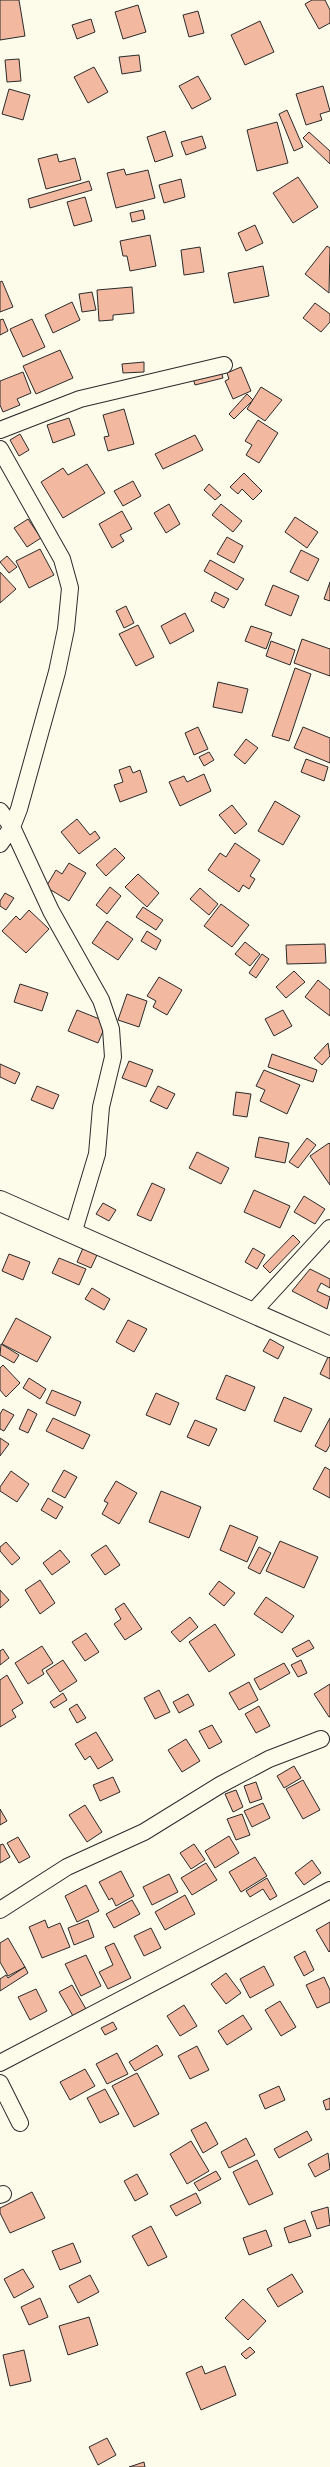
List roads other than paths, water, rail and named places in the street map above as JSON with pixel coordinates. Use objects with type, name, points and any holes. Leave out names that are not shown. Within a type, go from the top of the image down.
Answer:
[{"type":"street","points":[[0,430],[80,399],[224,365]]},
{"type":"street","points":[[0,449],[62,559],[70,588],[66,629],[57,672],[12,827],[0,844]]},
{"type":"street","points":[[0,811],[12,827],[51,912],[101,1000],[111,1028],[114,1057],[101,1107],[97,1154],[73,1234]]},
{"type":"street","points":[[0,1201],[330,1347]]},
{"type":"street","points":[[252,1313],[330,1228]]},
{"type":"street","points":[[0,1910],[67,1867],[144,1832],[220,1785],[269,1759],[321,1739]]},
{"type":"street","points":[[0,2063],[330,1890]]},
{"type":"street","points":[[0,2083],[20,2123]]}]
